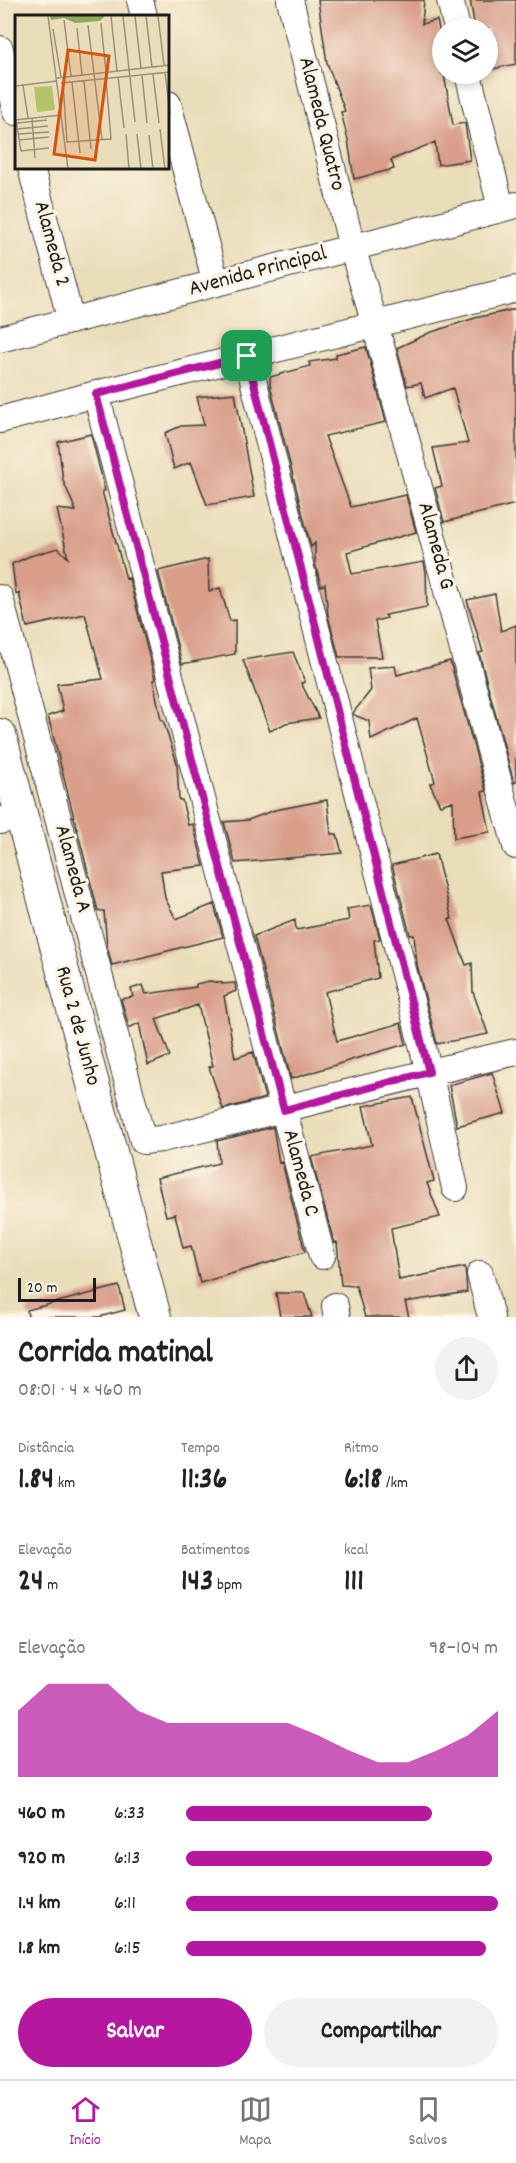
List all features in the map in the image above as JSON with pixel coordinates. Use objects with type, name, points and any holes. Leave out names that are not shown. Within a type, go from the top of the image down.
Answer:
[{"type":"street","points":[[140,0],[144,15]]},
{"type":"street","name":"Alameda Quatro","points":[[290,0],[352,247]]},
{"type":"street","points":[[450,0],[454,18]]},
{"type":"street","points":[[0,49],[15,107]]},
{"type":"street","points":[[471,84],[509,207]]},
{"type":"street","points":[[170,111],[216,283]]},
{"type":"street","name":"Alameda 2","points":[[32,170],[71,321]]},
{"type":"street","name":"Avenida Principal","points":[[0,339],[509,207]]},
{"type":"street","name":"Alameda G","points":[[352,247],[375,324],[516,846]]},
{"type":"street","points":[[1,416],[516,289]]},
{"type":"street","points":[[247,356],[429,1072],[454,1188]]},
{"type":"street","name":"Alameda C","points":[[96,394],[322,1256]]},
{"type":"street","name":"Alameda A","points":[[0,598],[143,1141],[161,1139],[284,1110]]},
{"type":"street","name":"Rua 2 de Junho","points":[[0,735],[11,818],[155,1317]]},
{"type":"street","points":[[284,1110],[516,1052]]},
{"type":"street","points":[[480,1274],[491,1317]]},
{"type":"building","points":[[318,0],[424,0],[422,24],[432,21],[432,84],[446,84],[453,125],[465,123],[470,160],[438,165],[435,142],[391,160],[394,169],[354,179],[341,112],[345,111],[327,63]]},
{"type":"building","points":[[470,0],[516,0],[516,64],[498,68],[498,18],[473,18]]},
{"type":"building","points":[[516,309],[516,504],[444,522],[435,488],[442,486],[433,448],[468,443],[453,388],[425,398],[421,383],[407,386],[397,348],[429,333],[475,318]]},
{"type":"building","points":[[366,347],[386,422],[325,436],[351,507],[406,495],[416,532],[347,552],[352,574],[424,562],[427,607],[385,615],[387,618],[375,621],[382,657],[339,657],[328,616],[325,584],[321,586],[315,563],[315,543],[311,547],[270,385],[270,377],[310,366],[309,362],[336,358],[336,354]]},
{"type":"building","points":[[235,393],[254,497],[207,505],[191,462],[174,469],[165,433],[181,426],[204,425],[197,397]]},
{"type":"building","points":[[91,434],[105,491],[102,491],[126,579],[129,578],[155,679],[153,680],[161,720],[163,720],[177,763],[179,800],[182,800],[188,825],[193,824],[204,866],[161,871],[165,898],[176,919],[214,904],[223,937],[112,965],[107,946],[104,911],[98,911],[48,716],[63,711],[57,684],[103,679],[85,614],[27,627],[19,593],[16,594],[12,564],[58,548],[68,558],[57,509],[76,511],[63,480],[58,442]]},
{"type":"building","points":[[208,559],[209,591],[220,588],[230,621],[235,620],[235,654],[182,664],[158,571]]},
{"type":"building","points":[[495,594],[501,631],[516,625],[516,782],[514,783],[479,653],[483,652],[467,600]]},
{"type":"building","points":[[293,652],[305,682],[301,683],[319,718],[286,723],[270,731],[243,660]]},
{"type":"building","points":[[450,661],[486,791],[482,792],[490,832],[454,838],[453,801],[440,805],[430,784],[435,782],[417,718],[371,740],[369,721],[353,713],[371,690],[368,668],[395,666],[397,675]]},
{"type":"building","points":[[327,800],[331,834],[337,834],[342,853],[235,863],[224,822],[248,820],[275,810]]},
{"type":"building","points":[[436,854],[452,919],[449,919],[466,965],[472,963],[473,992],[488,1034],[437,1044],[417,965],[414,935],[410,935],[392,865]]},
{"type":"building","points":[[371,905],[380,939],[374,940],[378,978],[325,992],[337,1041],[401,1023],[406,1044],[291,1079],[254,936],[295,920],[296,930],[349,920],[347,909]]},
{"type":"building","points":[[209,981],[222,984],[235,983],[236,991],[224,996],[235,1058],[253,1052],[265,1098],[223,1109],[209,1067],[213,1066],[198,1005],[156,1019],[170,1056],[148,1065],[139,1023],[129,1028],[121,999],[133,997],[131,989],[143,985],[146,994],[196,987],[196,984]]},
{"type":"building","points":[[492,1073],[505,1113],[457,1126],[449,1085]]},
{"type":"building","points":[[412,1097],[434,1181],[427,1183],[440,1217],[391,1228],[399,1280],[465,1267],[467,1292],[405,1302],[409,1317],[365,1317],[356,1286],[341,1285],[337,1242],[334,1243],[311,1157],[372,1145],[363,1106]]},
{"type":"building","points":[[273,1127],[279,1163],[282,1162],[305,1252],[200,1283],[191,1246],[183,1248],[175,1214],[166,1216],[157,1178],[219,1163],[217,1141]]},
{"type":"building","points":[[119,1286],[125,1310],[99,1317],[28,1317],[27,1310]]},
{"type":"building","points":[[276,1293],[304,1293],[312,1317],[280,1317]]},
{"type":"route","points":[[247,356],[429,1072],[284,1110],[96,394],[247,356]]}]
